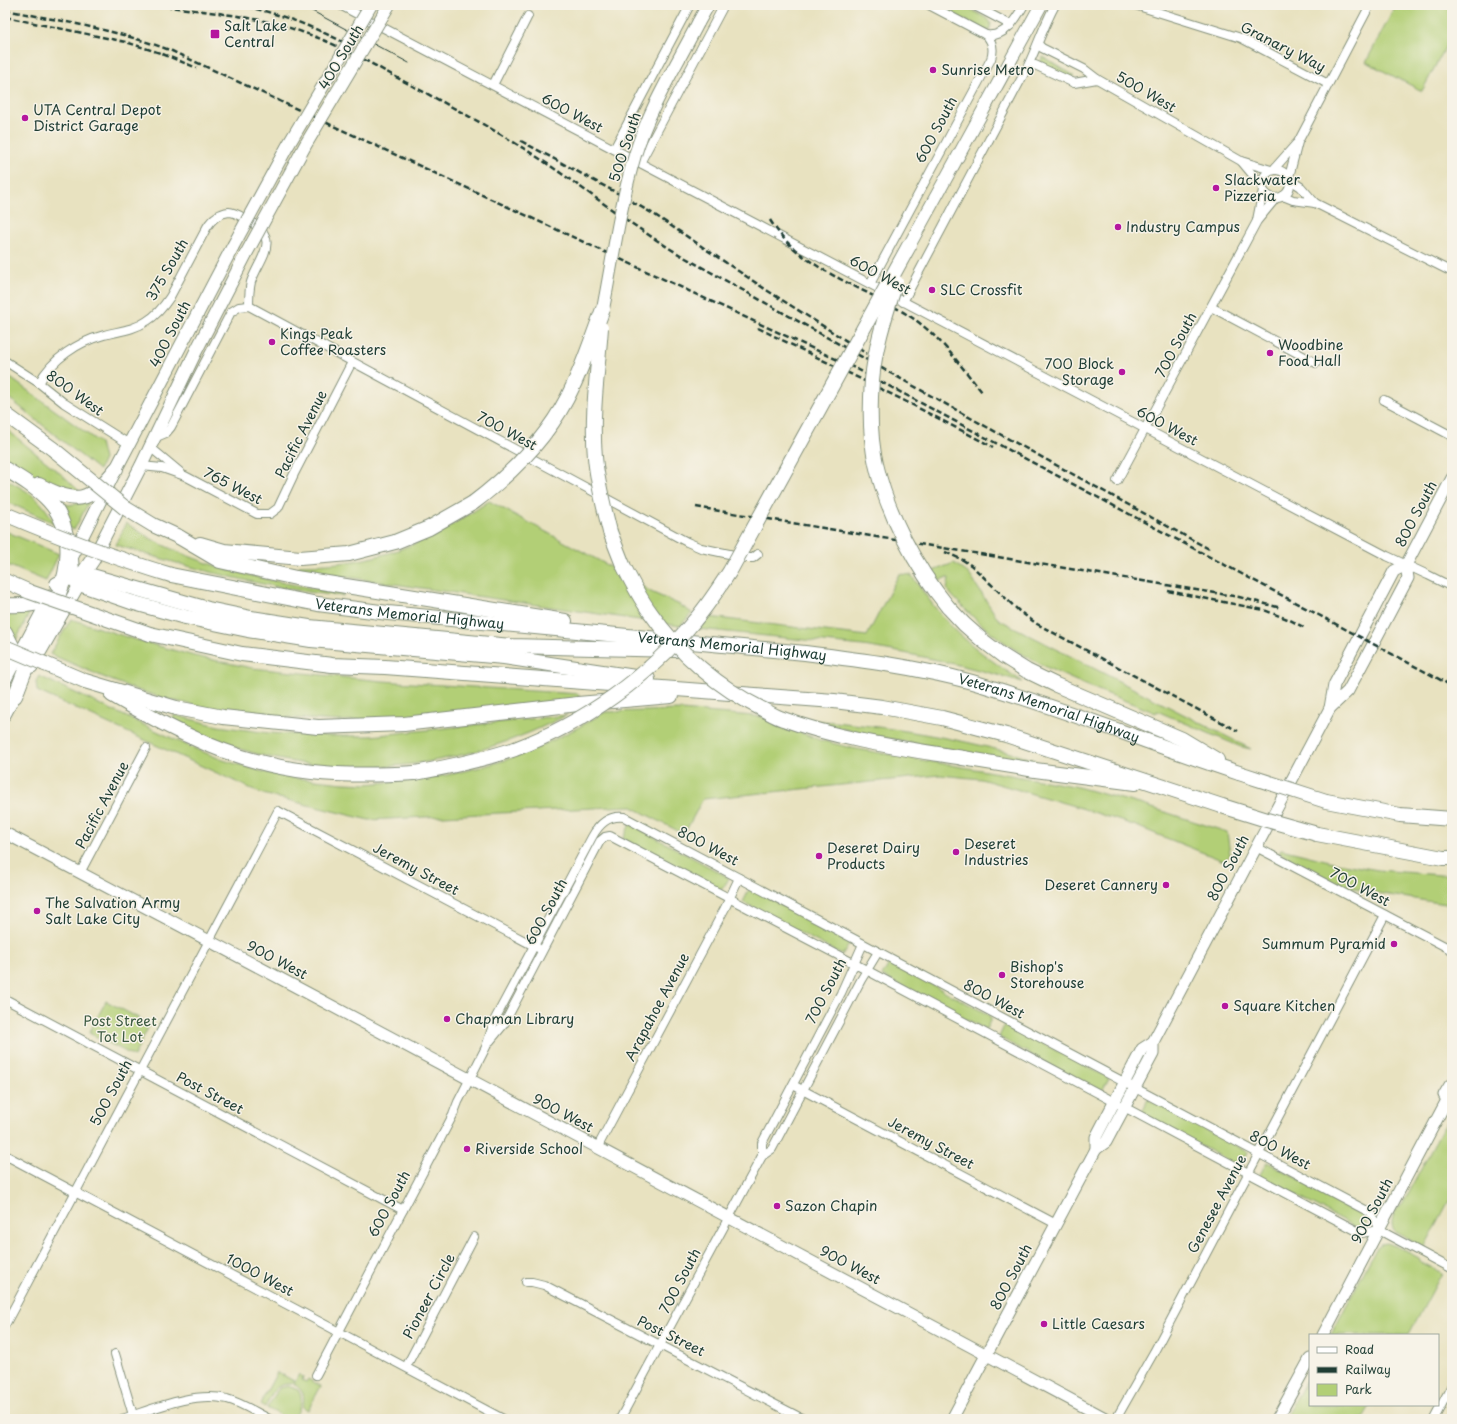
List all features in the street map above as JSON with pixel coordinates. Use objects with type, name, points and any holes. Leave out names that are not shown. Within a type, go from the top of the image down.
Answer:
[{"type":"highway","points":[[910,244],[879,338],[872,379],[872,438],[876,464],[883,490],[893,514],[923,573],[948,607],[964,624],[1003,656],[1027,671],[1056,685],[1182,739],[1239,773]]},
{"type":"highway","points":[[5,647],[86,681],[186,735],[252,760],[312,772],[351,775],[415,773],[459,765],[506,751],[564,727],[619,692],[654,664],[695,620],[730,571],[910,244]]},
{"type":"highway","points":[[179,537],[224,551],[300,558],[349,554],[395,542],[429,528],[473,503],[489,491],[534,448],[573,388],[603,309]]},
{"type":"highway","points":[[603,309],[594,414],[595,456],[597,480],[610,532],[623,565],[650,612],[685,654],[712,678],[747,702],[782,719],[857,741],[1035,770],[1166,787]]},
{"type":"highway","points":[[5,414],[53,449],[125,508],[153,525],[179,537],[220,561],[296,578],[694,642]]},
{"type":"highway","points":[[5,468],[56,494],[72,498],[86,497],[97,491],[116,469]]},
{"type":"highway","points":[[5,468],[41,493],[55,509],[60,517],[68,549],[69,580],[42,629],[15,696]]},
{"type":"highway","name":"Veterans Memorial Highway","points":[[5,514],[71,542],[123,560],[171,574],[326,605],[388,613],[804,653],[866,660],[924,671],[970,682],[1030,700],[1177,753],[1326,801],[1400,815],[1452,819]]},
{"type":"highway","points":[[5,605],[30,605],[69,580],[93,559]]},
{"type":"highway","points":[[69,580],[251,618],[310,627],[511,646],[804,653]]},
{"type":"highway","points":[[69,580],[131,602],[185,617],[248,630],[311,640],[504,656],[766,697]]},
{"type":"highway","points":[[5,581],[43,597],[150,634],[242,654],[332,665],[385,667],[834,701],[868,705],[942,718],[1038,744],[1222,806],[1317,834],[1443,858],[1452,858]]},
{"type":"highway","points":[[5,632],[12,646],[14,663]]},
{"type":"highway","points":[[86,681],[176,708],[203,714],[240,720],[318,727],[404,724],[578,704],[713,693]]},
{"type":"main road","name":"400 South","points":[[69,580],[116,469],[233,246],[287,147],[371,5]]},
{"type":"main road","name":"400 South","points":[[93,559],[141,466],[196,351],[246,254],[306,144],[389,5]]},
{"type":"main road","name":"500 South","points":[[603,309],[623,202],[635,154],[651,113],[708,5]]},
{"type":"main road","points":[[910,244],[1040,5]]},
{"type":"street","name":"600 West","points":[[340,5],[353,8],[493,85],[903,302],[1387,556],[1452,588]]},
{"type":"street","name":"500 South","points":[[614,149],[690,5]]},
{"type":"street","name":"500 South","points":[[640,163],[724,5]]},
{"type":"street","points":[[929,5],[986,35],[994,36],[1002,33],[1011,25],[1024,5]]},
{"type":"street","points":[[973,5],[1011,25]]},
{"type":"street","points":[[903,302],[1027,68],[1038,44],[1045,23],[1055,5]]},
{"type":"street","name":"Granary Way","points":[[1135,5],[1241,38],[1328,84]]},
{"type":"street","points":[[1280,197],[1289,190],[1290,178],[1298,142],[1370,5]]},
{"type":"street","points":[[493,85],[528,16]]},
{"type":"street","name":"600 South","points":[[870,284],[991,59],[993,52],[992,45],[986,35]]},
{"type":"street","name":"500 West","points":[[1038,44],[1042,48],[1084,69],[1097,79],[1241,161],[1272,170]]},
{"type":"street","points":[[1027,68],[1034,65],[1074,83],[1097,79]]},
{"type":"street","points":[[1298,142],[1264,177],[1263,188],[1270,196],[1315,203],[1452,272]]},
{"type":"street","name":"500 West","points":[[1241,161],[1263,188]]},
{"type":"street","points":[[1272,170],[1280,170],[1301,187],[1315,203]]},
{"type":"street","name":"700 South","points":[[1257,221],[1263,188]]},
{"type":"street","name":"700 South","points":[[1117,481],[1257,221],[1280,197]]},
{"type":"street","name":"375 South","points":[[39,383],[45,372],[66,353],[79,345],[103,335],[134,328],[146,322],[157,313],[170,297],[207,227],[214,218],[221,214],[232,212],[253,223],[263,231],[266,239],[266,248],[261,262],[251,281],[249,306]]},
{"type":"street","points":[[152,442],[166,433],[171,427],[231,312],[240,307],[249,306]]},
{"type":"street","name":"700 West","points":[[249,306],[687,542],[701,548],[748,558],[755,558],[758,554]]},
{"type":"street","points":[[1211,307],[1316,363]]},
{"type":"street","name":"800 West","points":[[5,361],[39,383],[64,403],[112,435],[130,444]]},
{"type":"street","name":"Pacific Avenue","points":[[270,514],[275,512],[284,498],[294,474],[352,362]]},
{"type":"street","points":[[1384,400],[1452,436]]},
{"type":"street","name":"765 West","points":[[152,442],[185,476]]},
{"type":"street","name":"765 West","points":[[141,466],[162,468],[185,476],[257,514],[270,514]]},
{"type":"street","name":"800 South","points":[[952,1419],[1096,1149],[1106,1142],[1125,1108],[1153,1054],[1153,1042],[1330,708],[1348,691],[1408,578],[1406,565],[1452,478]]},
{"type":"street","name":"400 South","points":[[5,681],[14,663],[69,580]]},
{"type":"street","name":"400 South","points":[[5,715],[69,580]]},
{"type":"street","name":"Pacific Avenue","points":[[80,873],[146,748]]},
{"type":"street","name":"500 South","points":[[5,1325],[8,1311],[76,1192],[278,811]]},
{"type":"street","name":"Jeremy Street","points":[[278,811],[542,950]]},
{"type":"street","name":"800 West","points":[[592,837],[599,826],[607,819],[615,816],[624,816],[1124,1083],[1372,1213],[1378,1230]]},
{"type":"street","name":"900 West","points":[[5,833],[1107,1419]]},
{"type":"street","name":"600 South","points":[[486,1047],[504,1024],[600,842],[605,837],[610,836],[730,899]]},
{"type":"street","name":"600 South","points":[[316,1375],[453,1115],[486,1047],[495,1019],[592,837]]},
{"type":"street","name":"700 West","points":[[1256,847],[1452,950]]},
{"type":"street","name":"Arapahoe Avenue","points":[[597,1148],[730,899],[739,878]]},
{"type":"street","points":[[730,899],[867,970],[1361,1233],[1378,1230],[1452,1269]]},
{"type":"street","name":"Genesee Avenue","points":[[1116,1419],[1154,1352],[1385,915]]},
{"type":"street","name":"700 South","points":[[762,1156],[762,1143],[855,964],[863,944]]},
{"type":"street","name":"700 South","points":[[620,1419],[762,1156],[772,1149],[878,952]]},
{"type":"street","name":"Post Street","points":[[5,999],[403,1210]]},
{"type":"street","points":[[825,1023],[836,1028]]},
{"type":"street","name":"800 South","points":[[1096,1149],[1096,1137],[1142,1049],[1153,1042]]},
{"type":"street","name":"900 South","points":[[1324,1334],[1378,1230],[1450,1100],[1444,1095],[1452,1084]]},
{"type":"street","name":"Jeremy Street","points":[[792,1085],[1056,1224]]},
{"type":"street","name":"1000 West","points":[[5,1155],[503,1419]]},
{"type":"street","name":"Pioneer Circle","points":[[406,1367],[474,1237]]},
{"type":"street","name":"Post Street","points":[[526,1282],[544,1285],[803,1419]]},
{"type":"street","points":[[115,1354],[134,1415]]},
{"type":"street","points":[[1277,1419],[1309,1361]]},
{"type":"street","points":[[1434,1419],[1452,1385]]},
{"type":"street","points":[[122,1419],[186,1400],[207,1397],[217,1397],[237,1402],[269,1419]]},
{"type":"green space","points":[[935,5],[963,5],[988,19],[991,23],[990,29],[986,31]]},
{"type":"green space","points":[[1396,5],[1452,5],[1452,35],[1422,91],[1366,62]]},
{"type":"green space","points":[[1043,57],[1073,75],[1073,78],[1070,78],[1040,62]]},
{"type":"green space","points":[[5,374],[100,443],[104,459],[99,470],[5,395]]},
{"type":"green space","points":[[5,428],[67,479],[79,491],[62,489],[52,485],[31,475],[5,459]]},
{"type":"green space","points":[[5,479],[34,496],[45,508],[54,523],[5,501]]},
{"type":"green space","points":[[50,497],[68,505],[89,502],[74,530],[67,527]]},
{"type":"green space","points":[[489,501],[622,573],[651,592],[680,605],[692,613],[680,626],[299,570],[300,565],[353,561],[399,550],[444,530]]},
{"type":"green space","points":[[126,523],[149,538],[215,566],[279,582],[343,593],[343,596],[314,593],[257,583],[172,562],[116,545]]},
{"type":"green space","points":[[5,531],[59,554],[46,581],[5,564]]},
{"type":"green space","points":[[954,563],[969,574],[998,619],[1251,749],[1241,747],[1157,711],[1156,713],[1089,686],[1056,672],[1024,655],[1003,641],[974,618],[947,590],[949,578],[944,578],[940,581],[933,571]]},
{"type":"green space","points":[[899,574],[911,575],[937,610],[959,634],[990,659],[1023,682],[943,661],[883,649],[699,629],[709,617],[867,636]]},
{"type":"green space","points":[[5,611],[30,612],[16,640],[5,627]]},
{"type":"green space","points":[[71,619],[194,656],[252,668],[382,681],[579,694],[579,700],[384,719],[337,721],[236,714],[170,700],[140,691],[50,654]]},
{"type":"green space","points":[[39,676],[191,747],[223,760],[285,777],[343,783],[366,784],[423,779],[477,768],[506,760],[539,747],[605,712],[681,710],[765,717],[820,740],[851,748],[1074,786],[1143,805],[1227,832],[1230,855],[1224,861],[1136,826],[1081,808],[981,779],[940,775],[703,799],[684,834],[630,806],[369,820],[263,794],[37,691],[36,681]]},
{"type":"green space","points":[[174,715],[218,726],[269,733],[371,736],[567,715],[528,733],[488,748],[447,758],[405,765],[363,767],[321,765],[279,759],[237,748],[172,722]]},
{"type":"green space","points":[[811,720],[896,729],[952,739],[1035,760],[1035,765],[859,733]]},
{"type":"green space","points":[[630,824],[726,876],[728,880],[723,888],[720,890],[623,839]]},
{"type":"green space","points":[[1281,849],[1337,863],[1378,870],[1452,876],[1452,905],[1383,894],[1340,885],[1279,853]]},
{"type":"green space","points":[[750,888],[851,942],[842,955],[743,902]]},
{"type":"green space","points":[[890,962],[989,1015],[991,1019],[986,1029],[882,976]]},
{"type":"green space","name":"Post Street Tot Lot","points":[[106,1001],[150,1024],[134,1056],[89,1033]]},
{"type":"green space","points":[[1007,1025],[1109,1078],[1101,1093],[999,1037],[1004,1026]]},
{"type":"green space","points":[[1148,1099],[1248,1152],[1240,1167],[1141,1114]]},
{"type":"green space","points":[[1452,1111],[1452,1195],[1424,1248],[1394,1231],[1392,1220],[1399,1207],[1402,1205]]},
{"type":"green space","points":[[1267,1162],[1368,1216],[1361,1230],[1259,1176]]},
{"type":"green space","points":[[1387,1243],[1398,1247],[1419,1258],[1421,1262],[1442,1273],[1410,1334],[1332,1334],[1377,1247],[1381,1244]]},
{"type":"green space","points":[[277,1372],[294,1381],[292,1384],[281,1385],[278,1387],[272,1393],[265,1407],[260,1404]]},
{"type":"green space","points":[[299,1374],[303,1377],[302,1380],[306,1382],[308,1379],[321,1386],[308,1410],[302,1407],[304,1400],[303,1394],[294,1384]]},
{"type":"green space","points":[[1309,1376],[1309,1406],[1370,1406],[1363,1419],[1285,1419]]},
{"type":"green space","points":[[288,1386],[298,1390],[301,1397],[298,1412],[294,1419],[288,1419],[267,1408],[279,1388]]},
{"type":"tram line","points":[[301,5],[409,63]]},
{"type":"railway","points":[[156,5],[230,15],[284,26],[329,42],[355,55],[505,137],[543,161],[682,256],[976,421],[1209,549]]},
{"type":"railway","points":[[238,5],[294,20],[347,44]]},
{"type":"railway","points":[[5,10],[69,22],[131,37],[172,51],[857,369],[1452,686]]},
{"type":"railway","points":[[5,17],[126,42],[160,53],[197,68]]},
{"type":"railway","points":[[521,141],[655,215],[768,291],[867,354]]},
{"type":"railway","points":[[770,220],[783,238],[798,252],[816,265],[834,276],[893,306],[911,317],[931,333],[982,392]]},
{"type":"railway","points":[[758,328],[905,401],[993,447]]},
{"type":"railway","points":[[696,507],[1239,597],[1281,608]]},
{"type":"railway","points":[[945,552],[972,566],[1019,611],[1037,624],[1238,731]]},
{"type":"railway","points":[[1168,591],[1264,610],[1290,620],[1305,628]]},
{"type":"place","name":"Salt Lake Central","points":[[215,34]]},
{"type":"place","name":"Sunrise Metro","points":[[933,70]]},
{"type":"place","name":"UTA Central Depot District Garage","points":[[25,118]]},
{"type":"place","name":"Slackwater Pizzeria","points":[[1216,188]]},
{"type":"place","name":"Industry Campus","points":[[1118,227]]},
{"type":"place","name":"SLC Crossfit","points":[[932,290]]},
{"type":"place","name":"Kings Peak Coffee Roasters","points":[[272,342]]},
{"type":"place","name":"Woodbine Food Hall","points":[[1270,353]]},
{"type":"place","name":"700 Block Storage","points":[[1122,372]]},
{"type":"place","name":"Deseret Industries","points":[[956,852]]},
{"type":"place","name":"Deseret Dairy Products","points":[[819,856]]},
{"type":"place","name":"Deseret Cannery","points":[[1166,885]]},
{"type":"place","name":"The Salvation Army Salt Lake City","points":[[37,911]]},
{"type":"place","name":"Summum Pyramid","points":[[1394,944]]},
{"type":"place","name":"Bishop's Storehouse","points":[[1002,975]]},
{"type":"place","name":"Square Kitchen","points":[[1225,1006]]},
{"type":"place","name":"Chapman Library","points":[[447,1019]]},
{"type":"place","name":"Riverside School","points":[[467,1149]]},
{"type":"place","name":"Sazon Chapin","points":[[777,1206]]},
{"type":"place","name":"Little Caesars","points":[[1044,1324]]}]
